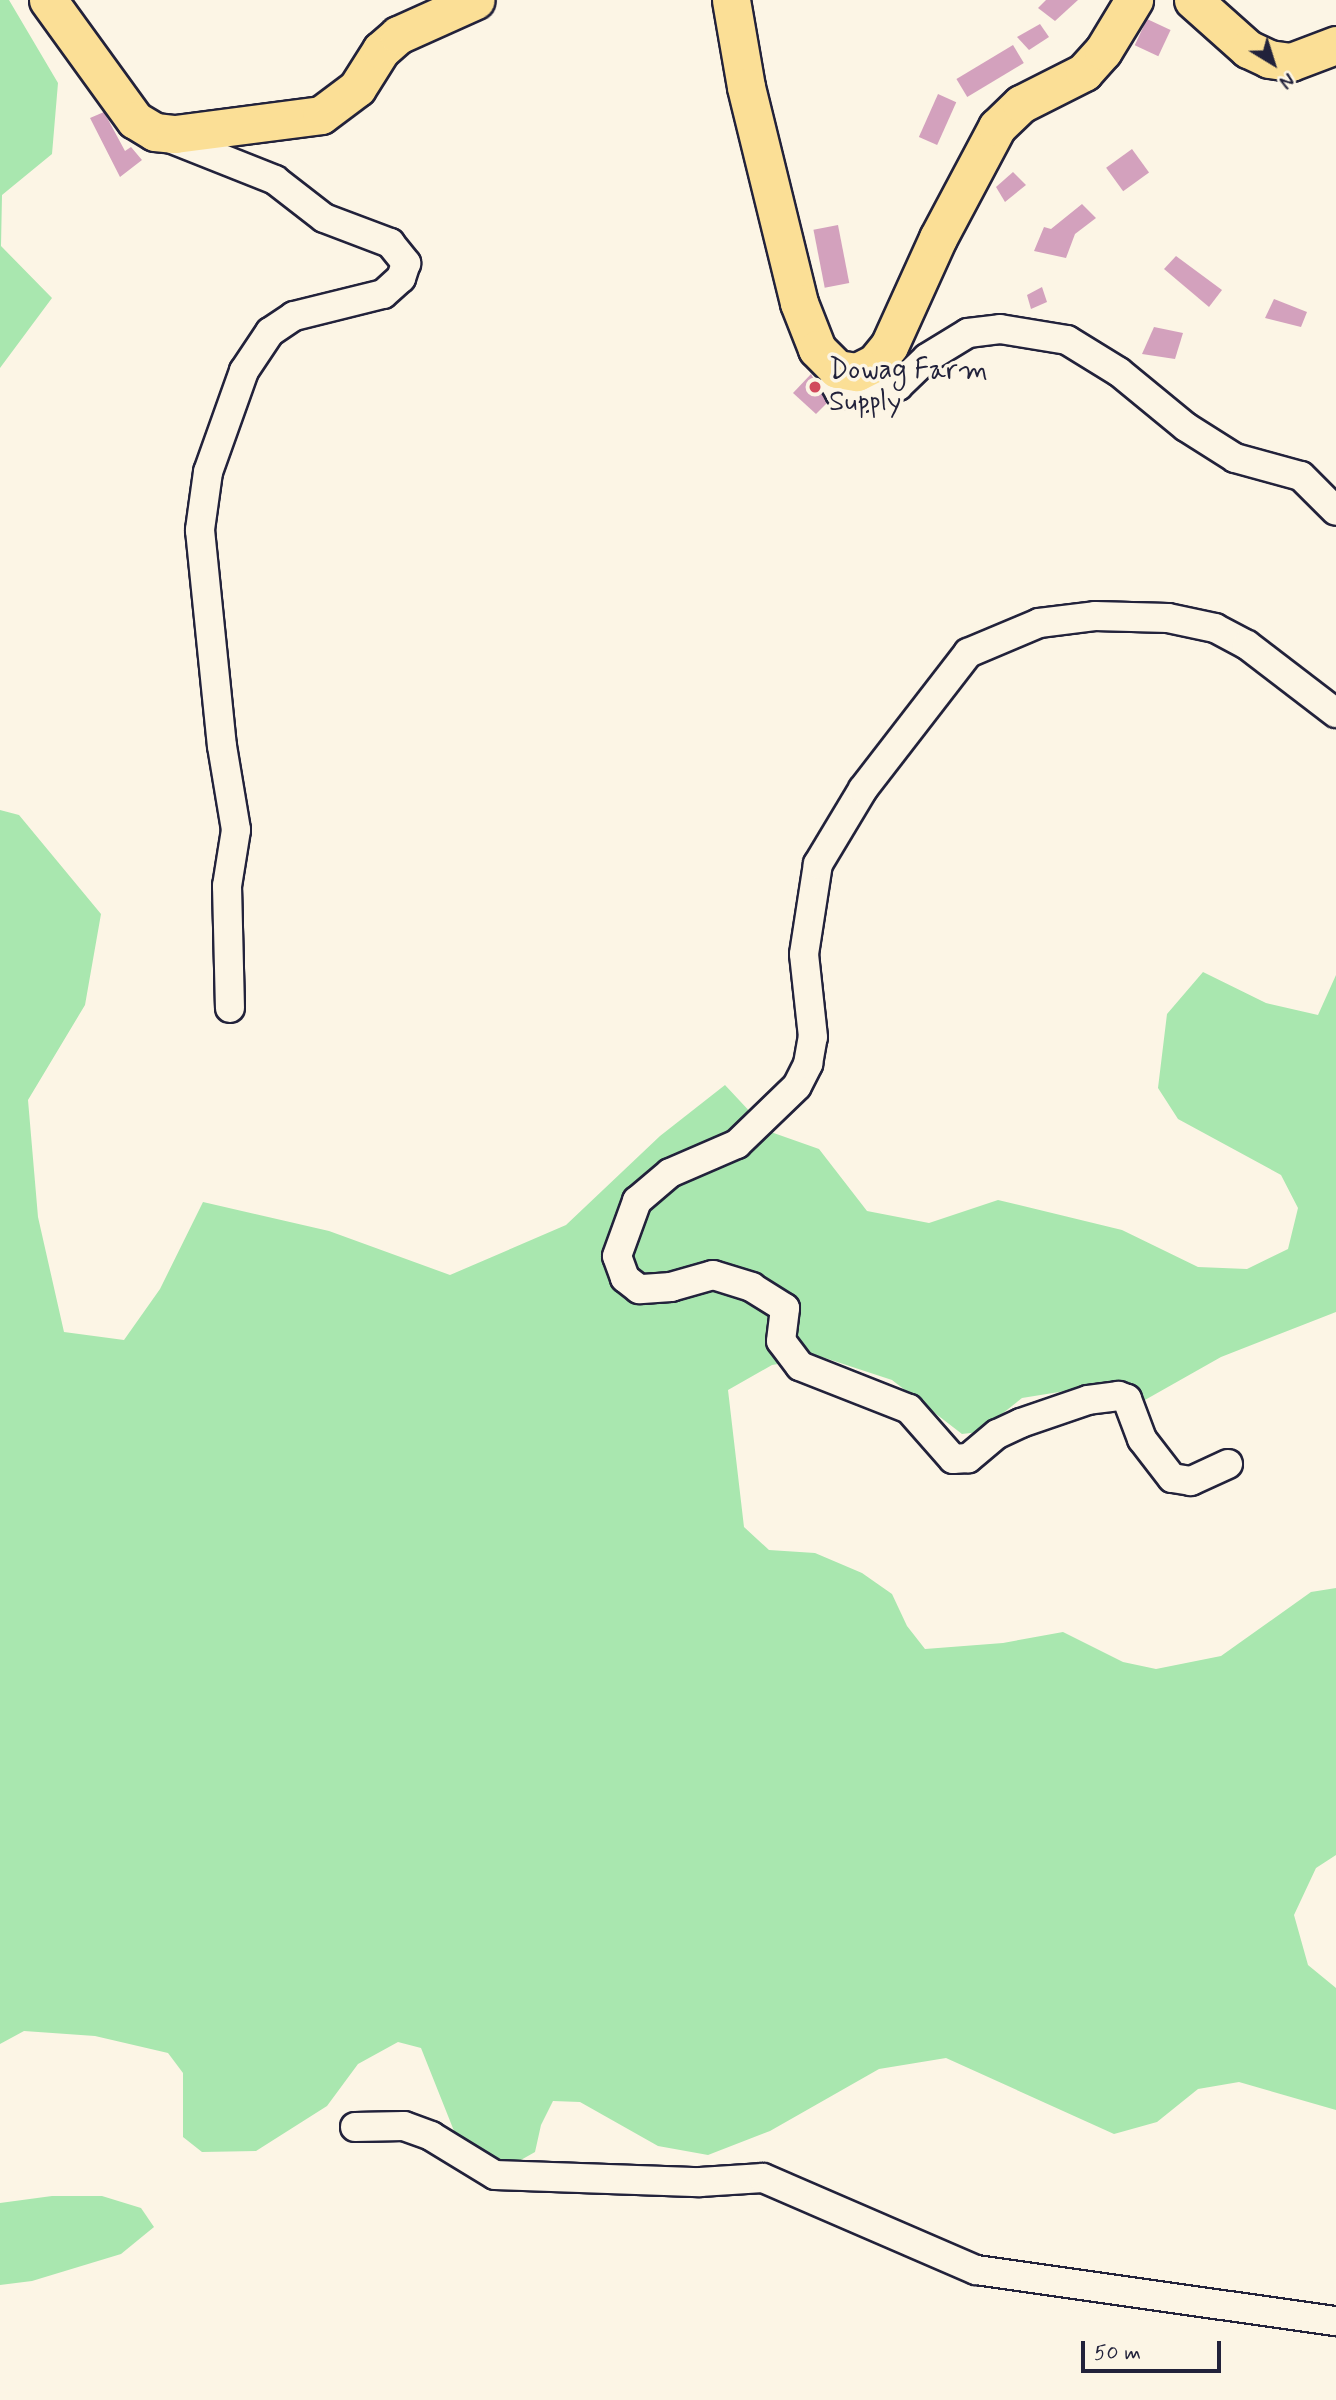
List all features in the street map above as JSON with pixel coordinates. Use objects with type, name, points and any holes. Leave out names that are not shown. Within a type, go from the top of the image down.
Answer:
[{"type":"main road","points":[[48,0],[120,102],[135,120],[155,132],[206,131],[321,115],[357,88],[381,50],[398,36],[476,0]]},
{"type":"main road","points":[[731,0],[746,87],[799,303],[817,349],[836,369],[857,372],[875,363],[889,346],[938,238],[997,127],[1021,104],[1083,72],[1103,51],[1135,0]]},
{"type":"main road","points":[[1193,0],[1248,49],[1269,59],[1291,62],[1336,45]]},
{"type":"street","points":[[155,132],[183,147],[238,162],[275,180],[324,218],[390,243],[406,263],[401,278],[383,294],[304,313],[270,332],[244,371],[208,472],[201,530],[222,746],[236,830],[227,886],[230,1008]]},
{"type":"street","points":[[836,369],[835,384],[840,393],[862,397],[898,386],[928,358],[968,333],[1000,329],[1067,340],[1119,372],[1186,427],[1235,458],[1301,476],[1336,511]]},
{"type":"street","points":[[1228,1464],[1191,1481],[1172,1478],[1142,1439],[1127,1399],[1119,1396],[1088,1401],[1021,1423],[998,1434],[968,1458],[953,1459],[909,1409],[800,1366],[781,1341],[785,1308],[752,1287],[713,1275],[671,1287],[639,1289],[625,1278],[617,1256],[637,1201],[670,1173],[737,1144],[797,1086],[808,1064],[813,1037],[804,954],[818,863],[863,789],[968,653],[1039,623],[1095,616],[1168,618],[1215,628],[1247,645],[1336,713]]},
{"type":"street","points":[[355,2127],[404,2126],[431,2136],[495,2175],[699,2182],[763,2178],[976,2270],[1336,2321]]},
{"type":"green space","points":[[0,0],[9,0],[58,83],[52,154],[2,195],[1,246],[52,298],[0,368]]},
{"type":"green space","points":[[0,810],[19,815],[101,914],[85,1005],[28,1100],[38,1217],[64,1332],[124,1340],[160,1289],[203,1202],[329,1231],[450,1275],[566,1225],[660,1136],[725,1085],[768,1131],[819,1149],[867,1211],[929,1223],[998,1200],[1122,1230],[1198,1267],[1247,1269],[1288,1249],[1298,1208],[1281,1175],[1178,1119],[1158,1088],[1167,1014],[1203,972],[1266,1003],[1318,1015],[1336,975],[1336,1312],[1221,1357],[1129,1409],[1090,1387],[1022,1398],[979,1432],[962,1434],[892,1380],[822,1357],[772,1365],[728,1390],[744,1527],[769,1550],[815,1553],[862,1573],[892,1594],[907,1626],[925,1649],[1003,1643],[1063,1632],[1123,1662],[1156,1669],[1221,1656],[1311,1592],[1336,1588],[1336,1855],[1316,1868],[1294,1915],[1308,1965],[1336,1988],[1336,2110],[1239,2082],[1198,2089],[1157,2122],[1114,2134],[946,2058],[879,2069],[770,2131],[708,2155],[658,2146],[580,2102],[553,2101],[541,2125],[535,2152],[512,2165],[458,2141],[421,2048],[398,2042],[358,2064],[327,2106],[256,2151],[202,2152],[183,2137],[183,2073],[168,2053],[95,2036],[24,2031],[0,2044]]},
{"type":"green space","points":[[52,2196],[102,2196],[141,2208],[154,2227],[121,2254],[32,2281],[0,2285],[0,2203]]},
{"type":"building","points":[[1046,0],[1078,0],[1055,21],[1038,8]]},
{"type":"building","points":[[1147,19],[1171,30],[1158,56],[1135,45]]},
{"type":"building","points":[[1040,24],[1049,37],[1029,50],[1017,37]]},
{"type":"building","points":[[1013,45],[1024,63],[967,97],[956,79]]},
{"type":"building","points":[[938,94],[956,102],[937,145],[919,137]]},
{"type":"building","points":[[104,112],[125,151],[131,147],[142,160],[120,177],[90,118]]},
{"type":"building","points":[[1132,149],[1149,172],[1123,191],[1106,168]]},
{"type":"building","points":[[1013,172],[1026,185],[1005,202],[996,187]]},
{"type":"building","points":[[1082,204],[1096,218],[1075,234],[1066,258],[1034,251],[1044,227],[1051,229]]},
{"type":"building","points":[[838,225],[849,283],[825,288],[813,230]]},
{"type":"building","points":[[1176,256],[1222,290],[1209,307],[1164,269]]},
{"type":"building","points":[[1042,287],[1047,302],[1031,309],[1027,295]]},
{"type":"building","points":[[1274,299],[1307,312],[1301,327],[1265,318]]},
{"type":"building","points":[[1154,327],[1183,333],[1175,359],[1142,354]]},
{"type":"building","points":[[811,374],[827,403],[816,414],[793,393]]},
{"type":"place","name":"Dowag Farm Supply","points":[[815,387]]}]
